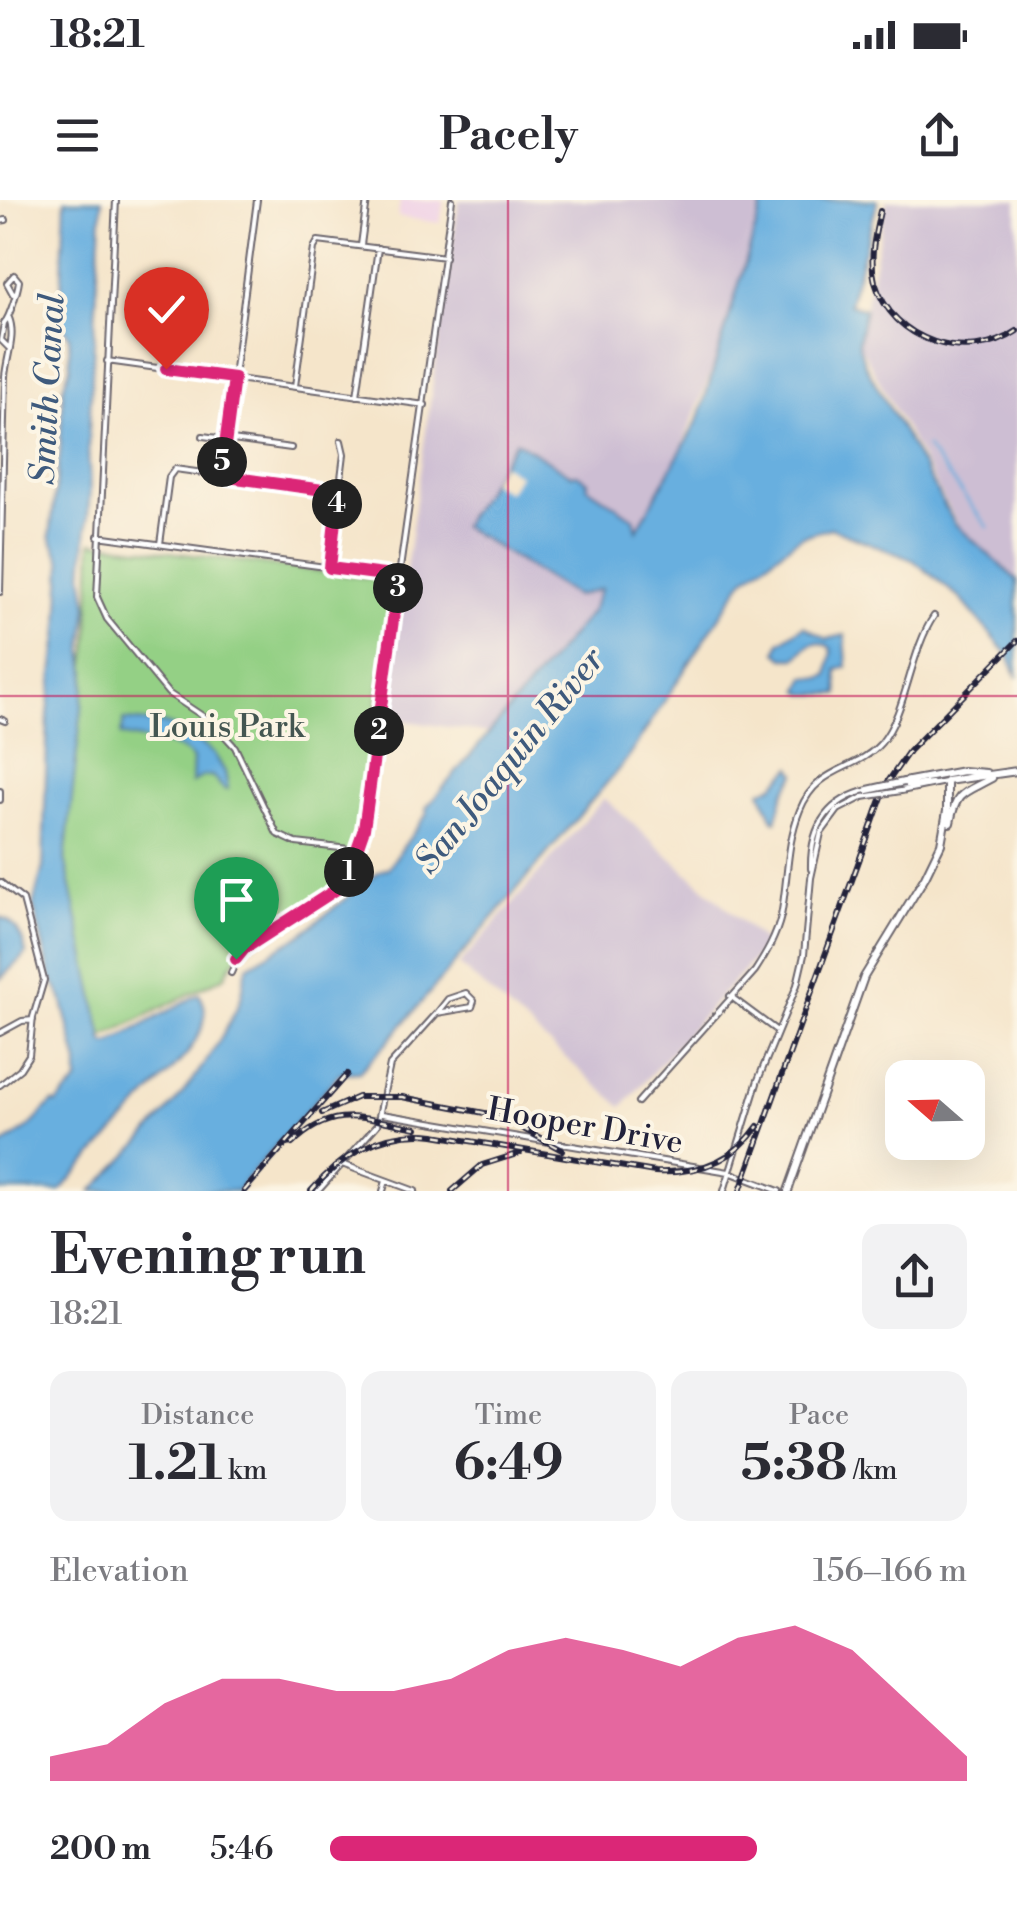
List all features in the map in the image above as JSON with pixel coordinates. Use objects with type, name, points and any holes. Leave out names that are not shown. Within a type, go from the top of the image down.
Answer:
[{"type":"street","points":[[116,200],[98,536],[99,604],[107,620],[168,693],[213,723],[234,747],[276,834],[296,842],[358,850]]},
{"type":"street","points":[[221,476],[257,200]]},
{"type":"street","points":[[360,246],[367,200]]},
{"type":"street","points":[[231,972],[240,952],[337,889],[358,850],[368,807],[452,200]]},
{"type":"street","points":[[295,387],[318,240],[444,257]]},
{"type":"street","points":[[358,396],[378,248]]},
{"type":"street","points":[[0,592],[2,376],[13,336],[9,318],[13,294]]},
{"type":"street","points":[[0,316],[9,318]]},
{"type":"street","points":[[8,347],[1,340],[4,322],[9,318]]},
{"type":"street","points":[[4,331],[12,331]]},
{"type":"street","points":[[106,360],[424,405]]},
{"type":"street","points":[[204,436],[291,448]]},
{"type":"street","points":[[330,568],[344,454],[341,441]]},
{"type":"street","points":[[160,544],[173,470],[338,492]]},
{"type":"street","points":[[98,536],[399,577]]},
{"type":"street","points":[[638,1102],[755,972],[778,924],[790,844],[801,808],[823,778],[882,742],[934,616]]},
{"type":"street","points":[[724,1191],[777,1031],[796,986],[804,955],[811,878],[825,824],[838,810],[865,793],[963,771],[997,774]]},
{"type":"street","points":[[902,786],[1017,771]]},
{"type":"street","points":[[788,1191],[864,978],[944,847],[953,804],[960,794],[997,774]]},
{"type":"street","points":[[925,877],[945,828],[947,781]]},
{"type":"street","points":[[0,791],[0,800]]},
{"type":"street","points":[[0,882],[20,896],[25,905],[37,965],[44,980],[28,1059],[0,1084]]},
{"type":"street","points":[[318,1191],[377,1125],[390,1065],[437,1013],[453,996],[466,993],[474,1001],[469,1008],[437,1013]]},
{"type":"street","points":[[730,996],[777,1031]]},
{"type":"street","points":[[0,1033],[22,1021],[33,1020]]},
{"type":"street","name":"Hooper Drive","points":[[382,1114],[729,1172],[779,1191]]},
{"type":"street","points":[[342,1164],[415,1191]]},
{"type":"street","points":[[383,1191],[386,1181]]},
{"type":"shaded area","points":[[400,200],[444,200],[440,223],[398,217]]},
{"type":"shaded area","points":[[459,200],[774,200],[678,457],[591,612],[489,733],[385,718]]},
{"type":"shaded area","points":[[887,200],[1017,200],[1017,604],[959,527],[858,342]]},
{"type":"shaded area","points":[[604,798],[767,944],[622,1107],[459,965]]},
{"type":"green space","name":"Louis Park","points":[[92,542],[394,581],[359,833],[338,883],[321,902],[246,949],[225,976],[98,1040],[63,863],[89,634]]},
{"type":"water","points":[[65,200],[102,200],[83,575],[88,606],[83,650],[86,672],[65,859],[104,1043],[109,1044],[199,994],[205,1017],[187,1054],[60,1191],[0,1191],[0,1147],[29,1127],[78,1081],[78,1064],[62,998],[51,978],[33,905],[43,867],[48,713],[59,628],[62,563],[50,536],[63,387],[70,367],[69,336],[60,321]]},
{"type":"water","name":"San Joaquin River","points":[[764,200],[878,200],[849,304],[865,309],[858,342],[864,363],[955,524],[1017,580],[1017,678],[1009,656],[960,598],[913,560],[831,528],[802,536],[744,579],[627,759],[387,1043],[359,1072],[340,1073],[236,1191],[92,1191],[193,1080],[239,1003],[248,966],[299,936],[388,868],[427,814],[426,808],[591,612],[601,589],[576,596],[462,526],[516,441],[588,482],[587,487],[634,518],[637,530],[699,418]]},
{"type":"water","points":[[804,626],[827,639],[845,635],[847,667],[837,670],[839,694],[804,694],[800,690],[806,677],[828,675],[830,647],[814,643],[796,658],[784,658],[777,652],[780,642]]},
{"type":"water","points":[[124,720],[165,724],[189,733],[215,755],[225,772],[228,789],[212,776],[192,783],[193,759],[169,744],[121,735]]},
{"type":"water","points":[[792,767],[796,774],[784,793],[776,821],[761,791],[774,785]]},
{"type":"water","points":[[0,917],[18,931],[26,954],[0,979]]},
{"type":"pier","points":[[502,464],[519,475],[508,492],[490,482]]},
{"type":"waterway","points":[[926,447],[988,527]]},
{"type":"railway","points":[[880,211],[873,246],[873,273],[884,303],[897,320],[934,342],[955,346],[998,341],[1017,331]]},
{"type":"railway","points":[[740,1191],[887,783],[909,751],[1017,641]]},
{"type":"railway","points":[[244,1191],[347,1074]]},
{"type":"railway","points":[[322,1113],[358,1097],[402,1097],[500,1116],[562,1150]]},
{"type":"railway","points":[[292,1144],[322,1123],[351,1117],[417,1128]]},
{"type":"railway","points":[[311,1191],[351,1155],[398,1136],[434,1135],[670,1172],[699,1168],[725,1157],[758,1126]]},
{"type":"railway","points":[[452,1191],[482,1165],[520,1153]]},
{"type":"route","points":[[166,369],[234,378],[221,476],[338,492],[330,568],[399,577],[364,829],[350,869],[337,889],[244,949],[236,959]]},
{"type":"water label","name":"Smith Canal","points":[[48,389]]}]
